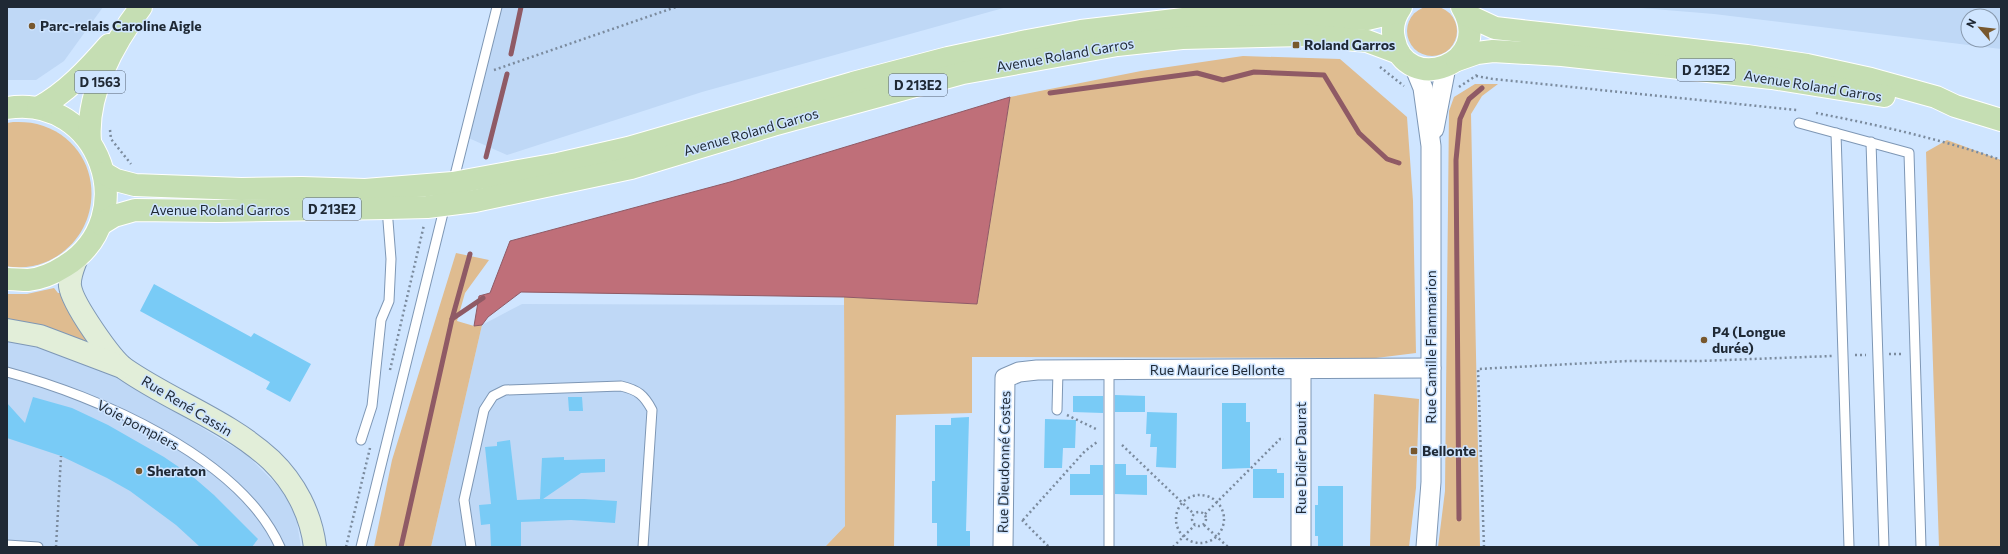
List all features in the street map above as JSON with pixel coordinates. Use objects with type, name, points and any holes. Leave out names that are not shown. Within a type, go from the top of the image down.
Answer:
[{"type":"main road","name":"D 1563","points":[[38,108],[52,101],[74,82],[126,27],[141,7]]},
{"type":"main road","points":[[1399,9],[1393,22],[1392,33],[1394,43],[1407,59]]},
{"type":"main road","name":"Avenue Roland Garros","points":[[104,173],[116,180],[135,185],[241,189],[365,190],[453,183],[558,164],[628,148],[853,83],[948,58],[1035,40],[1139,23],[1192,18],[1292,17],[1367,19],[1399,9]]},
{"type":"main road","points":[[1451,63],[1465,50],[1469,39],[1470,27],[1465,11]]},
{"type":"main road","name":"Avenue Roland Garros","points":[[1465,11],[1495,28],[1747,56],[1808,65],[1936,97],[1955,106],[2001,120]]},
{"type":"main road","name":"D 1563","points":[[90,142],[88,124],[95,95],[126,27]]},
{"type":"main road","name":"Avenue Roland Garros","points":[[101,224],[114,216],[134,210],[294,210],[436,206],[530,190],[631,168],[802,117],[964,73],[1117,45],[1182,38],[1303,35],[1367,41],[1407,59],[1424,69],[1435,69],[1477,53],[1493,51],[1569,56],[1772,78],[1856,91],[1933,106],[1955,106]]},
{"type":"main road","points":[[7,108],[17,106],[38,108],[58,115],[76,126],[90,142],[99,156],[104,173],[107,198],[101,224],[91,243],[76,260],[54,273],[29,280],[7,279]]},
{"type":"street","name":"Rue Camille Flammarion","points":[[1407,59],[1423,88],[1431,146],[1431,482],[1426,547]]},
{"type":"street","name":"Rue Camille Flammarion","points":[[1431,146],[1451,63]]},
{"type":"street","points":[[294,210],[444,190],[453,183]]},
{"type":"street","name":"Rue René Cassin","points":[[76,260],[70,286],[74,298],[98,338],[123,368],[249,443],[271,460],[288,480],[302,501],[314,534],[315,547]]},
{"type":"street","points":[[7,330],[40,336],[123,368]]},
{"type":"street","name":"Rue Maurice Bellonte","points":[[1005,378],[1019,372],[1058,370],[1301,370],[1431,368]]},
{"type":"street","name":"Rue Didier Daurat","points":[[1301,370],[1301,547]]},
{"type":"street","name":"Rue Dieudonné Costes","points":[[1003,547],[1005,378]]},
{"type":"lane","points":[[453,183],[453,177],[497,7]]},
{"type":"lane","points":[[1799,123],[1909,153],[1921,547]]},
{"type":"lane","points":[[1836,133],[1849,547]]},
{"type":"lane","points":[[1871,142],[1884,547]]},
{"type":"lane","points":[[362,547],[436,206],[458,197],[559,173],[628,148]]},
{"type":"lane","points":[[361,440],[372,406],[381,320],[388,301],[391,259],[387,208]]},
{"type":"lane","points":[[1057,410],[1058,370]]},
{"type":"lane","points":[[1109,370],[1109,547]]},
{"type":"lane","name":"Voie pompiers","points":[[7,372],[62,388],[93,401],[181,447],[212,467],[252,505],[280,547]]},
{"type":"lane","points":[[471,547],[464,500],[484,410],[493,396],[505,390],[621,386],[634,389],[646,399],[652,410],[643,547]]},
{"type":"lane","points":[[12,546],[38,547]]},
{"type":"path","points":[[480,74],[676,7]]},
{"type":"path","points":[[1375,63],[1405,88]]},
{"type":"path","points":[[1476,76],[1499,80],[1804,111]]},
{"type":"path","points":[[1812,112],[1878,125],[1973,150],[2001,160]]},
{"type":"path","points":[[109,125],[112,140],[135,169]]},
{"type":"path","points":[[389,372],[424,229],[436,206]]},
{"type":"path","points":[[1484,547],[1478,368],[1628,361],[1700,361],[1915,353]]},
{"type":"path","points":[[1057,410],[1085,425],[1109,433],[1194,514]]},
{"type":"path","points":[[1048,547],[1023,520],[1085,451],[1109,433]]},
{"type":"path","points":[[1205,514],[1280,439],[1301,438]]},
{"type":"path","points":[[346,547],[372,441]]},
{"type":"path","points":[[56,547],[61,456]]},
{"type":"path","points":[[1199,494],[1209,496],[1217,502],[1223,510],[1224,519],[1222,529],[1217,536],[1209,542],[1200,543],[1191,542],[1183,537],[1178,529],[1176,520],[1177,511],[1182,503],[1190,497],[1199,494]]},
{"type":"path","points":[[1194,514],[1198,512],[1205,514]]},
{"type":"path","points":[[1194,514],[1192,520],[1195,525],[1200,527],[1204,525],[1207,520],[1205,514]]},
{"type":"path","points":[[1173,547],[1195,525]]},
{"type":"path","points":[[1204,525],[1228,547]]},
{"type":"shaded area","points":[[1432,6],[1441,8],[1452,17],[1457,31],[1455,40],[1446,51],[1432,56],[1423,54],[1412,45],[1407,31],[1409,22],[1418,11]]},
{"type":"shaded area","points":[[7,7],[103,7],[64,61],[36,80],[7,80]]},
{"type":"shaded area","points":[[492,7],[1007,7],[702,92],[507,155],[464,136]]},
{"type":"shaded area","points":[[1629,7],[2001,7],[2001,49],[1993,48],[2000,48],[2000,8],[1960,8],[1960,44],[1714,14]]},
{"type":"shaded area","points":[[1243,56],[1340,59],[1407,117],[1413,201],[1416,353],[1376,358],[972,357],[972,413],[896,415],[894,547],[825,547],[845,526],[844,297],[977,304],[1010,97],[1141,71]]},
{"type":"shaded area","points":[[1475,84],[1498,84],[1482,96],[1471,114],[1480,547],[1438,547],[1445,491],[1449,111],[1454,97]]},
{"type":"shaded area","points":[[1010,97],[977,304],[844,297],[521,292],[488,317],[482,325],[474,326],[479,296],[490,293],[510,241],[730,182]]},
{"type":"shaded area","points":[[28,122],[37,124],[60,134],[77,149],[87,168],[91,189],[89,211],[81,231],[67,249],[46,262],[26,267],[7,266],[7,123]]},
{"type":"shaded area","points":[[1947,140],[2001,160],[2001,547],[1939,547],[1926,152]]},
{"type":"shaded area","points":[[456,253],[489,260],[465,293],[457,321],[474,326],[482,325],[431,547],[374,547],[392,460]]},
{"type":"shaded area","points":[[54,288],[58,293],[64,293],[90,344],[7,325],[7,294],[27,294]]},
{"type":"shaded area","points":[[522,304],[844,305],[845,526],[825,547],[431,547],[482,325]]},
{"type":"shaded area","points":[[7,339],[28,341],[90,364],[119,378],[247,455],[280,488],[296,516],[301,547],[7,547]]},
{"type":"shaded area","points":[[1374,394],[1419,399],[1416,488],[1409,547],[1370,547]]},
{"type":"building","points":[[154,284],[251,337],[254,333],[311,364],[290,402],[266,389],[270,382],[140,311]]},
{"type":"building","points":[[1115,395],[1145,396],[1145,412],[1115,412]]},
{"type":"building","points":[[1073,396],[1103,396],[1103,413],[1073,412]]},
{"type":"building","name":"Sheraton","points":[[33,397],[72,408],[108,425],[164,457],[192,476],[214,495],[258,539],[252,547],[200,547],[176,525],[130,491],[107,478],[61,456],[7,438],[7,403],[25,423]]},
{"type":"building","points":[[568,397],[582,397],[583,411],[569,411]]},
{"type":"building","points":[[1222,403],[1246,403],[1246,422],[1250,422],[1250,468],[1222,469]]},
{"type":"building","points":[[1147,412],[1177,413],[1176,468],[1156,467],[1157,447],[1150,447],[1151,434],[1146,434]]},
{"type":"building","points":[[969,417],[966,531],[970,531],[970,547],[937,547],[937,523],[932,523],[932,481],[935,481],[935,425],[951,425],[951,418]]},
{"type":"building","points":[[1045,419],[1076,420],[1075,448],[1063,448],[1062,468],[1044,468]]},
{"type":"building","points":[[510,440],[517,500],[540,499],[542,458],[564,457],[564,460],[605,459],[605,472],[581,473],[543,499],[617,501],[615,523],[571,520],[521,522],[521,547],[491,547],[490,524],[481,525],[479,505],[491,504],[485,447],[497,446],[497,442]]},
{"type":"building","points":[[1115,464],[1126,464],[1126,475],[1147,475],[1147,495],[1115,494]]},
{"type":"building","points":[[1090,465],[1103,465],[1103,495],[1070,495],[1070,474],[1090,474]]},
{"type":"building","points":[[1253,469],[1277,469],[1277,473],[1284,473],[1284,498],[1253,498]]},
{"type":"building","points":[[1318,486],[1343,486],[1343,547],[1318,547],[1318,536],[1315,536],[1315,505],[1318,505]]},
{"type":"waterway","points":[[511,54],[521,7]]},
{"type":"waterway","points":[[1050,93],[1197,73],[1223,80],[1254,72],[1324,75],[1359,133],[1387,159],[1399,163]]},
{"type":"waterway","points":[[486,157],[507,74]]},
{"type":"waterway","points":[[1459,519],[1456,160],[1460,119],[1469,99],[1482,88]]},
{"type":"waterway","points":[[401,547],[452,319],[470,254]]},
{"type":"waterway","points":[[452,319],[483,298]]},
{"type":"place","name":"Parc-relais Caroline Aigle","points":[[32,26]]},
{"type":"place","name":"Roland Garros","points":[[1296,45]]},
{"type":"place","name":"P4 (Longue durée)","points":[[1704,340]]},
{"type":"place","name":"Bellonte","points":[[1414,451]]},
{"type":"place","name":"Sheraton","points":[[139,471]]}]
